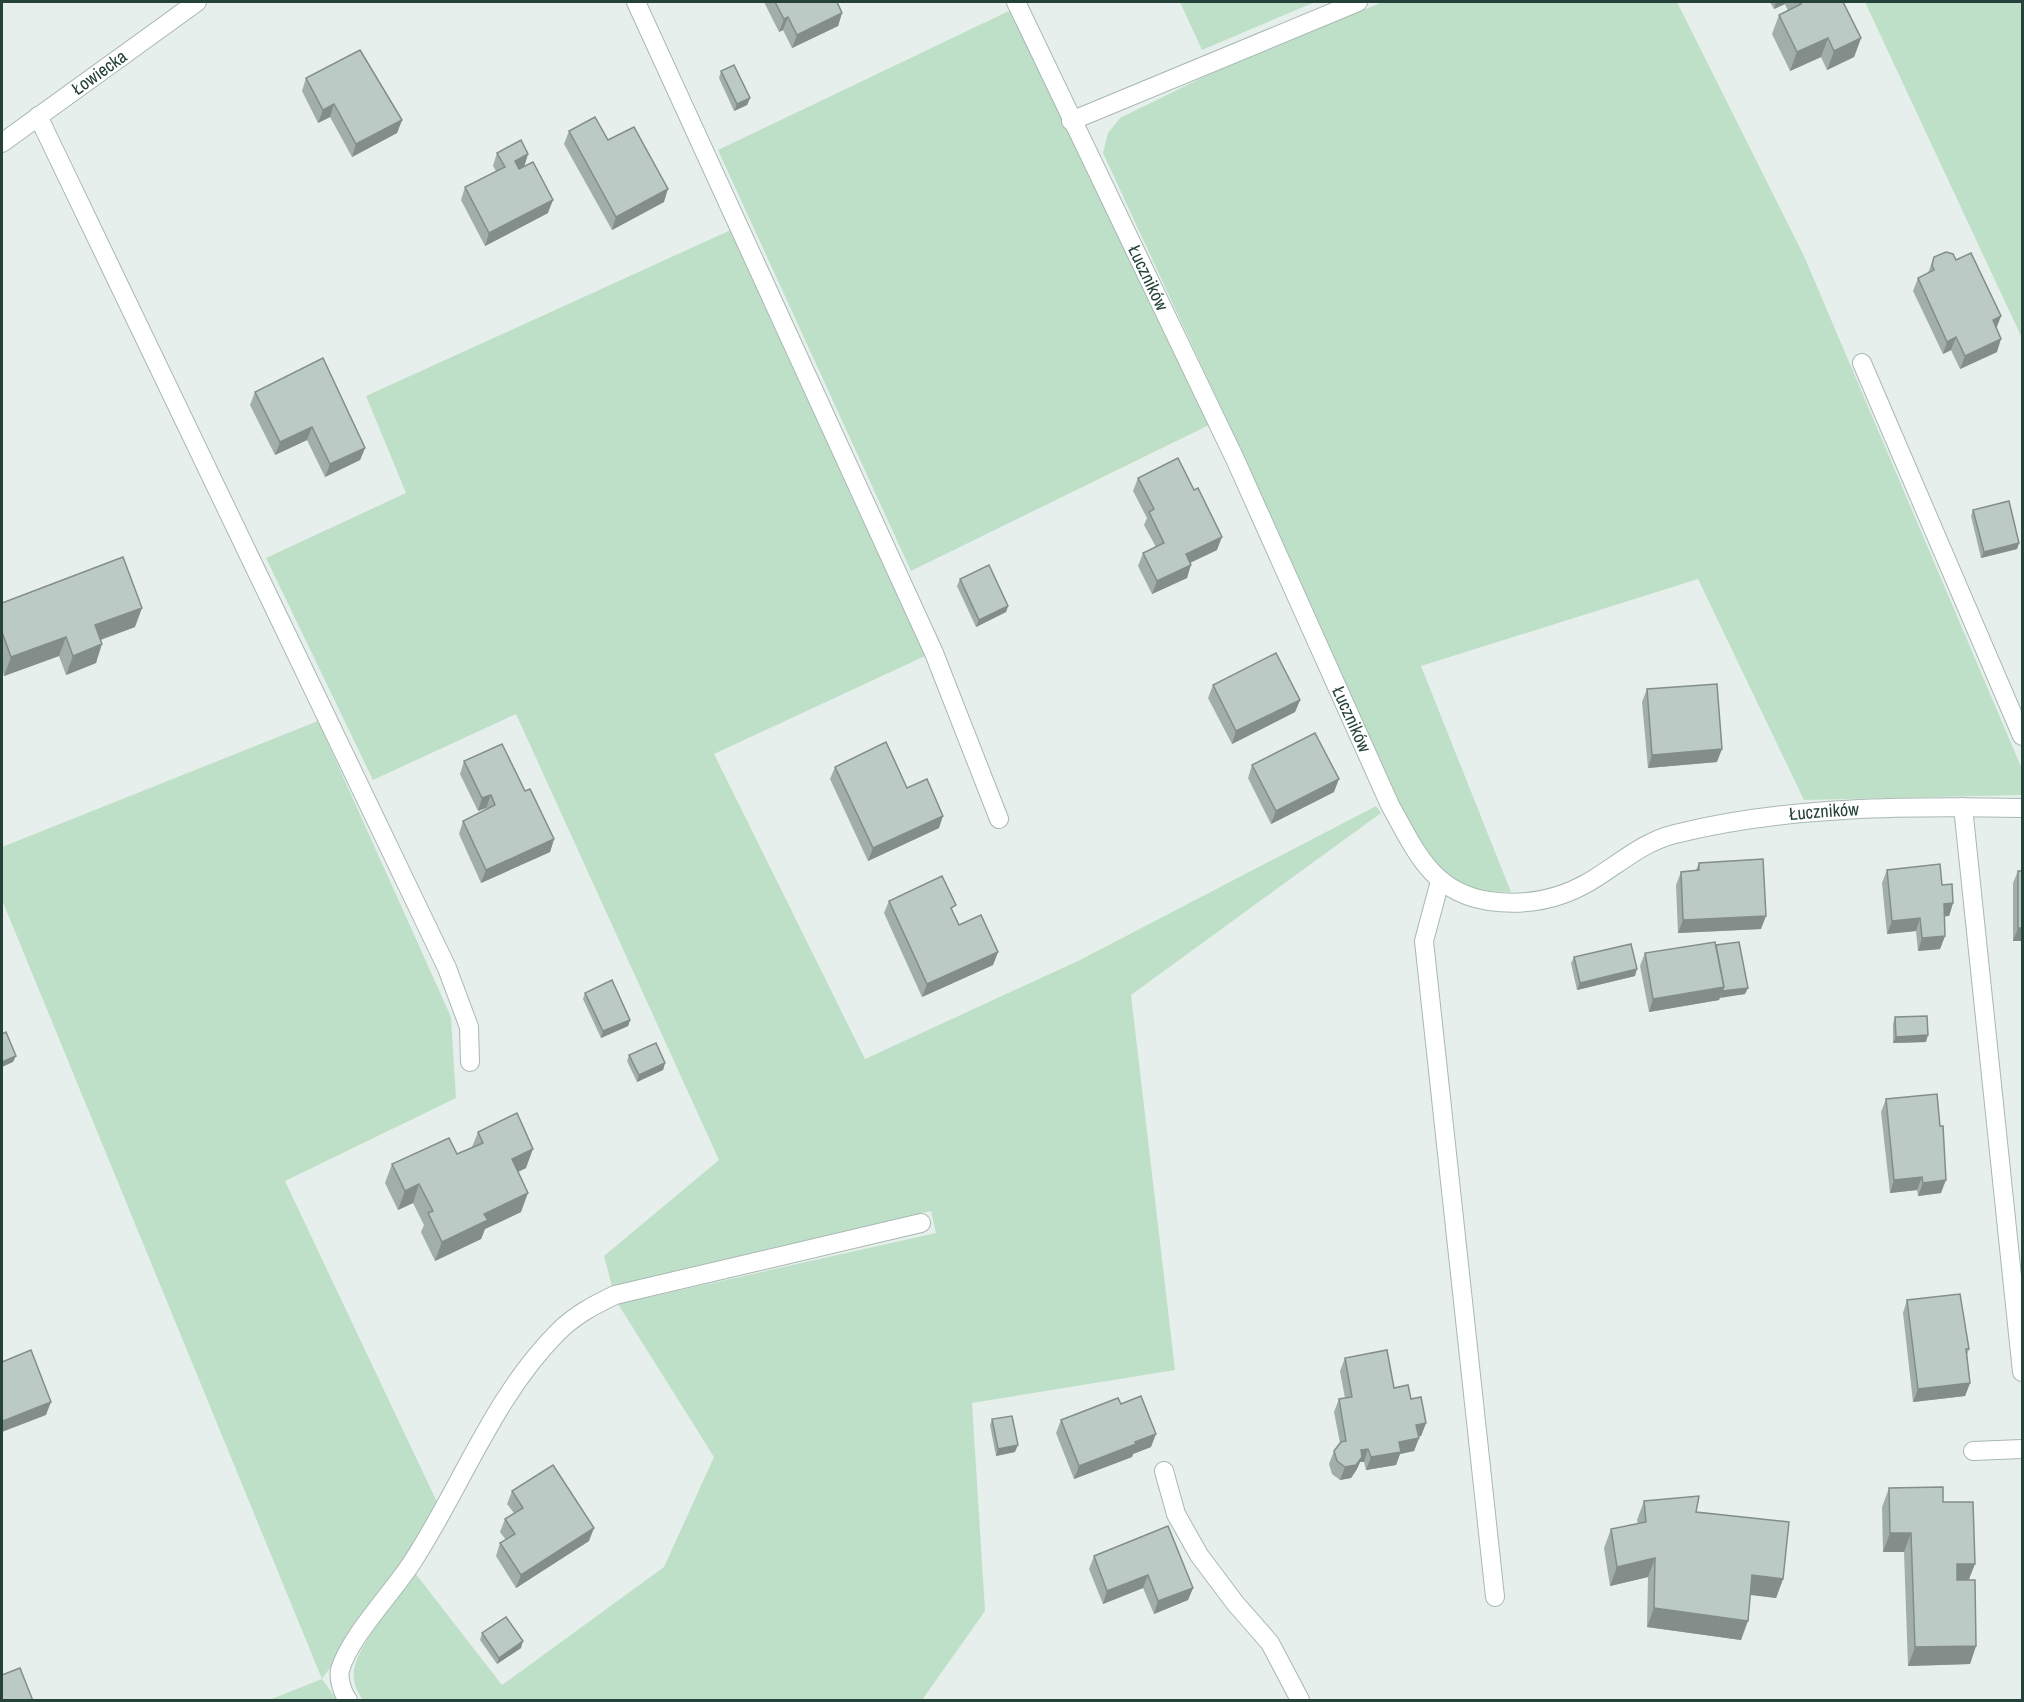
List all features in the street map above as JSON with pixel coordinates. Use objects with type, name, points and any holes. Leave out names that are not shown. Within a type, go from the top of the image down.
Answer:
[{"type":"street","name":"Łowiecka","points":[[2,143],[197,2]]},
{"type":"street","points":[[636,2],[934,653],[999,819]]},
{"type":"street","name":"Łuczników","points":[[1016,2],[1071,121],[1235,459],[1389,805],[1417,852],[1440,881],[1452,890],[1488,901],[1532,902],[1567,893],[1589,882],[1637,850],[1674,834],[1745,820],[1848,811],[1963,807],[2022,808]]},
{"type":"street","points":[[1071,121],[1358,2]]},
{"type":"street","points":[[38,116],[447,968],[469,1027],[470,1062]]},
{"type":"street","points":[[1862,363],[2022,736]]},
{"type":"street","points":[[1963,807],[2022,1372]]},
{"type":"street","points":[[1440,881],[1424,941],[1496,1598]]},
{"type":"street","points":[[348,1701],[344,1695],[340,1672],[354,1644],[411,1564],[499,1409],[526,1369],[558,1332],[584,1310],[615,1295],[921,1223]]},
{"type":"street","points":[[1973,1451],[2022,1449]]},
{"type":"street","points":[[1164,1471],[1176,1514],[1199,1554],[1235,1603],[1270,1643],[1300,1701]]},
{"type":"green space","points":[[1180,2],[1315,2],[1202,50]]},
{"type":"green space","points":[[1383,2],[1677,2],[1804,256],[2022,769],[2022,795],[1804,800],[1698,579],[1421,666],[1511,892],[1479,890],[1460,885],[1449,879],[1430,859],[1396,799],[1243,455],[1103,153],[1108,133],[1120,118],[1228,65]]},
{"type":"green space","points":[[1865,2],[2022,2],[2022,338]]},
{"type":"green space","points":[[1013,9],[1209,425],[911,571],[718,150]]},
{"type":"green space","points":[[733,229],[925,656],[714,754],[865,1059],[1080,960],[1376,806],[1381,813],[1131,995],[1175,1370],[972,1403],[985,1611],[922,1700],[363,1700],[354,1678],[357,1659],[371,1634],[415,1573],[502,1685],[664,1567],[714,1457],[618,1304],[936,1233],[931,1211],[612,1286],[604,1256],[719,1160],[516,714],[373,780],[266,558],[406,493],[366,396]]},
{"type":"green space","points":[[318,721],[451,1017],[456,1098],[285,1181],[437,1502],[405,1561],[322,1679],[2,900],[2,847]]},
{"type":"green space","points":[[322,1679],[337,1700],[269,1700]]},
{"type":"building","points":[[775,2],[837,2],[842,13],[797,35],[788,17],[784,19]]},
{"type":"building","points":[[1799,2],[1843,2],[1861,38],[1834,51],[1828,38],[1797,52],[1779,15],[1801,4]]},
{"type":"building","points":[[360,50],[402,120],[356,144],[334,104],[323,110],[306,78]]},
{"type":"building","points":[[734,65],[750,98],[737,104],[721,71]]},
{"type":"building","points":[[595,117],[608,140],[634,127],[668,189],[616,217],[569,131]]},
{"type":"building","points":[[521,140],[528,154],[515,161],[519,169],[533,162],[553,200],[489,233],[465,187],[505,167],[497,153]]},
{"type":"building","points":[[1946,252],[1953,254],[1956,260],[1971,253],[2001,316],[1993,320],[2001,339],[1965,356],[1956,337],[1947,342],[1918,278],[1934,270],[1932,265],[1934,257]]},
{"type":"building","points":[[323,358],[365,448],[330,464],[312,427],[280,442],[255,392]]},
{"type":"building","points":[[1178,458],[1194,490],[1198,488],[1222,537],[1186,554],[1191,565],[1157,581],[1143,553],[1164,543],[1149,512],[1154,509],[1138,478]]},
{"type":"building","points":[[2009,501],[2019,543],[1984,552],[1973,510]]},
{"type":"building","points":[[123,557],[142,608],[95,625],[102,644],[73,656],[66,637],[11,657],[2,632],[2,603]]},
{"type":"building","points":[[989,565],[1008,606],[979,620],[960,579]]},
{"type":"building","points":[[1276,653],[1300,700],[1236,731],[1213,685]]},
{"type":"building","points":[[1717,684],[1722,749],[1652,755],[1647,689]]},
{"type":"building","points":[[1315,733],[1339,779],[1276,811],[1252,765]]},
{"type":"building","points":[[886,742],[907,788],[927,779],[943,816],[873,848],[835,767]]},
{"type":"building","points":[[502,744],[525,791],[530,789],[554,839],[486,870],[463,821],[495,805],[491,795],[482,798],[464,761]]},
{"type":"building","points":[[1763,859],[1766,916],[1683,920],[1681,872],[1699,870],[1699,863]]},
{"type":"building","points":[[1940,864],[1942,885],[1952,884],[1953,903],[1944,904],[1945,936],[1922,938],[1920,918],[1892,921],[1887,870]]},
{"type":"building","points":[[2018,871],[2022,871],[2022,928],[2018,928]]},
{"type":"building","points":[[942,876],[956,905],[951,908],[959,925],[981,915],[998,952],[927,984],[889,901]]},
{"type":"building","points":[[1715,942],[1724,987],[1653,999],[1645,953]]},
{"type":"building","points":[[1739,942],[1748,988],[1722,991],[1724,987],[1716,945]]},
{"type":"building","points":[[1631,944],[1637,969],[1580,983],[1574,957]]},
{"type":"building","points":[[612,980],[630,1020],[603,1031],[585,993]]},
{"type":"building","points":[[1927,1016],[1928,1035],[1896,1037],[1895,1017]]},
{"type":"building","points":[[6,1032],[16,1056],[2,1062],[2,1034]]},
{"type":"building","points":[[656,1043],[665,1063],[639,1075],[629,1055]]},
{"type":"building","points":[[1937,1094],[1940,1126],[1943,1126],[1946,1180],[1923,1183],[1922,1177],[1894,1180],[1886,1099]]},
{"type":"building","points":[[517,1113],[533,1149],[512,1159],[528,1193],[484,1214],[488,1220],[442,1242],[428,1213],[433,1211],[419,1184],[405,1191],[392,1164],[449,1138],[457,1154],[483,1143],[478,1132]]},
{"type":"building","points":[[1960,1294],[1969,1349],[1966,1349],[1970,1383],[1918,1389],[1907,1300]]},
{"type":"building","points":[[31,1350],[51,1402],[3,1421],[2,1362]]},
{"type":"building","points":[[1387,1350],[1394,1388],[1408,1385],[1411,1399],[1421,1397],[1426,1423],[1416,1425],[1419,1438],[1399,1442],[1401,1452],[1371,1457],[1368,1449],[1361,1450],[1362,1457],[1356,1465],[1345,1467],[1337,1461],[1334,1451],[1341,1442],[1346,1441],[1339,1399],[1352,1397],[1345,1358]]},
{"type":"building","points":[[1141,1396],[1156,1434],[1079,1466],[1061,1420],[1118,1398],[1121,1404]]},
{"type":"building","points":[[1012,1416],[1018,1445],[998,1449],[992,1419]]},
{"type":"building","points":[[553,1465],[594,1528],[521,1575],[500,1543],[515,1534],[505,1519],[523,1508],[512,1491]]},
{"type":"building","points":[[1943,1487],[1943,1502],[1973,1502],[1975,1564],[1957,1564],[1957,1580],[1975,1580],[1976,1646],[1915,1647],[1911,1533],[1890,1533],[1889,1488]]},
{"type":"building","points":[[1699,1496],[1696,1512],[1789,1522],[1783,1579],[1752,1575],[1748,1621],[1654,1608],[1655,1558],[1617,1567],[1611,1529],[1646,1522],[1644,1501]]},
{"type":"building","points":[[1168,1526],[1193,1588],[1158,1601],[1148,1575],[1107,1591],[1094,1556]]},
{"type":"building","points":[[506,1617],[523,1641],[499,1658],[482,1633]]},
{"type":"building","points":[[20,1668],[33,1701],[2,1701],[2,1675]]}]
